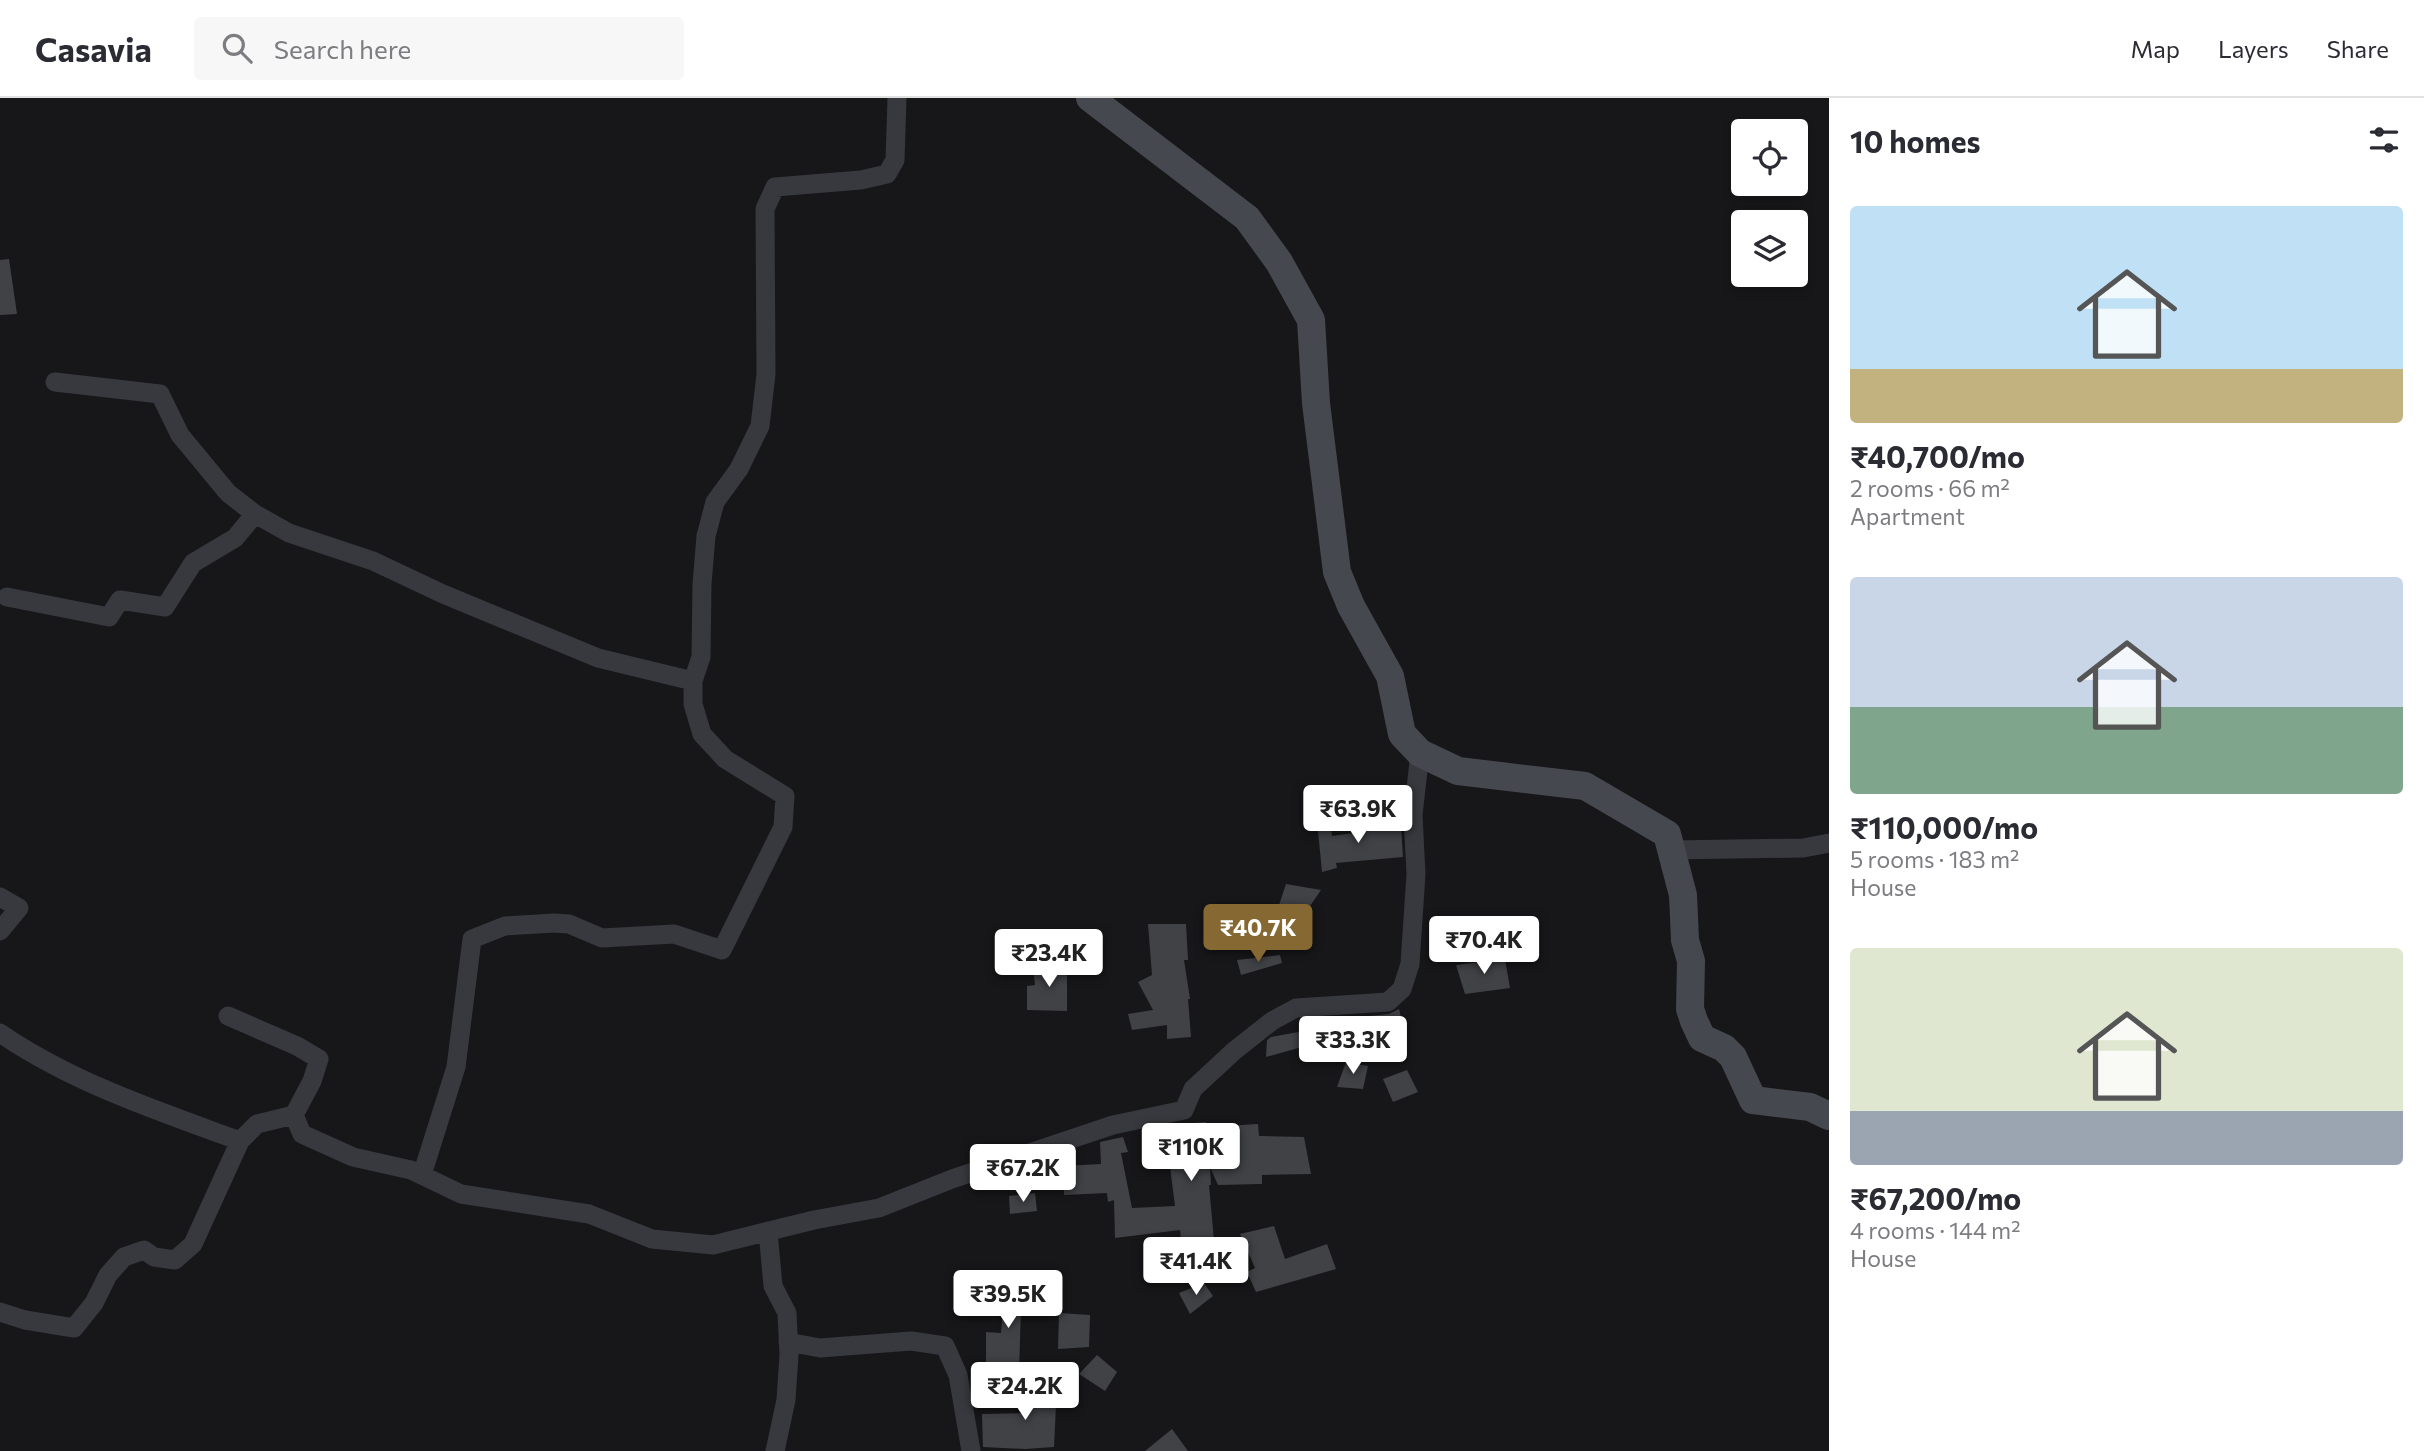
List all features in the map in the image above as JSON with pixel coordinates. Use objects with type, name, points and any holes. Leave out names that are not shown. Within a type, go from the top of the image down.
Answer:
[{"type":"street","points":[[422,1175],[456,1067],[472,939],[505,926],[554,923],[569,924],[602,938],[674,934],[722,950],[783,827],[785,796],[725,759],[702,734],[693,704],[693,681],[701,657],[706,536],[715,502],[739,470],[760,426],[766,374],[765,209],[775,187],[861,180],[887,174],[895,160],[897,98]]},
{"type":"street","points":[[1090,98],[1247,218],[1279,262],[1311,320],[1316,403],[1337,572],[1351,606],[1390,676],[1402,734],[1420,753],[1458,771],[1586,786],[1667,834],[1683,895],[1685,940],[1691,961],[1690,1009],[1697,1031],[1702,1038],[1724,1048],[1733,1057],[1753,1100],[1810,1107],[1829,1116]]},
{"type":"street","points":[[55,382],[160,394],[180,435],[228,493],[255,514],[289,533],[373,561],[443,594],[598,658],[693,681]]},
{"type":"street","points":[[7,597],[109,617],[120,600],[164,607],[193,563],[234,538],[255,514]]},
{"type":"street","points":[[294,1115],[302,1134],[354,1157],[411,1170],[461,1194],[589,1214],[652,1239],[713,1245],[879,1208],[952,1179],[1113,1125],[1184,1110],[1193,1089],[1272,1021],[1296,1008],[1388,1002],[1402,989],[1410,964],[1416,874],[1413,814],[1420,753]]},
{"type":"street","points":[[1671,850],[1802,848],[1829,844]]},
{"type":"street","points":[[0,897],[19,908],[0,931]]},
{"type":"street","points":[[0,1312],[24,1320],[74,1328],[94,1303],[108,1275],[124,1257],[144,1250],[154,1257],[176,1260],[193,1244],[240,1141],[257,1124],[294,1115],[312,1081],[319,1059],[297,1046],[228,1016]]},
{"type":"street","points":[[0,1033],[52,1065],[135,1102],[240,1141]]},
{"type":"street","points":[[768,1231],[773,1286],[787,1313],[788,1342],[786,1399],[775,1451]]},
{"type":"street","points":[[788,1342],[820,1348],[911,1342],[945,1346],[958,1375],[971,1451]]},
{"type":"building","points":[[9,259],[17,314],[0,315],[0,260]]},
{"type":"building","points":[[1330,820],[1332,836],[1401,826],[1403,857],[1336,863],[1337,868],[1322,872],[1317,821]]},
{"type":"building","points":[[1286,884],[1321,890],[1308,909],[1279,905]]},
{"type":"building","points":[[1148,924],[1186,924],[1188,960],[1184,960],[1190,999],[1191,1037],[1167,1039],[1167,1025],[1132,1030],[1128,1014],[1153,1010],[1138,982],[1152,975]]},
{"type":"building","points":[[1280,955],[1282,963],[1241,975],[1237,960]]},
{"type":"building","points":[[1505,959],[1510,988],[1465,994],[1456,965]]},
{"type":"building","points":[[1039,964],[1067,965],[1067,1011],[1027,1010],[1027,986],[1035,985],[1034,975],[1043,973]]},
{"type":"building","points":[[1399,1009],[1407,1043],[1370,1050],[1359,1017],[1389,1014]]},
{"type":"building","points":[[1304,1031],[1302,1047],[1266,1057],[1267,1040],[1271,1037]]},
{"type":"building","points":[[1346,1062],[1368,1066],[1363,1089],[1337,1087]]},
{"type":"building","points":[[1407,1070],[1418,1092],[1393,1102],[1383,1079]]},
{"type":"building","points":[[1206,1122],[1207,1127],[1258,1124],[1259,1136],[1304,1137],[1311,1174],[1262,1175],[1262,1184],[1218,1185],[1210,1167],[1209,1185],[1217,1274],[1189,1276],[1184,1266],[1180,1230],[1115,1238],[1114,1200],[1108,1202],[1107,1193],[1064,1195],[1063,1166],[1101,1164],[1100,1142],[1123,1137],[1128,1152],[1121,1153],[1132,1208],[1175,1206],[1169,1159],[1178,1158],[1175,1140],[1182,1136],[1181,1124]]},
{"type":"building","points":[[1035,1193],[1037,1211],[1010,1214],[1009,1196]]},
{"type":"building","points":[[1274,1226],[1285,1259],[1327,1244],[1336,1269],[1256,1292],[1247,1272],[1255,1268],[1240,1234]]},
{"type":"building","points":[[1028,1277],[1024,1309],[1021,1309],[1019,1371],[986,1371],[986,1332],[1001,1333],[1005,1280]]},
{"type":"building","points":[[1204,1283],[1213,1296],[1190,1314],[1179,1293]]},
{"type":"building","points":[[1059,1313],[1090,1315],[1089,1347],[1058,1349]]},
{"type":"building","points":[[1097,1355],[1117,1372],[1105,1391],[1079,1374]]},
{"type":"building","points":[[1057,1384],[1054,1447],[983,1447],[982,1414],[1026,1413],[1024,1385]]},
{"type":"building","points":[[1172,1429],[1188,1451],[1145,1451]]}]
